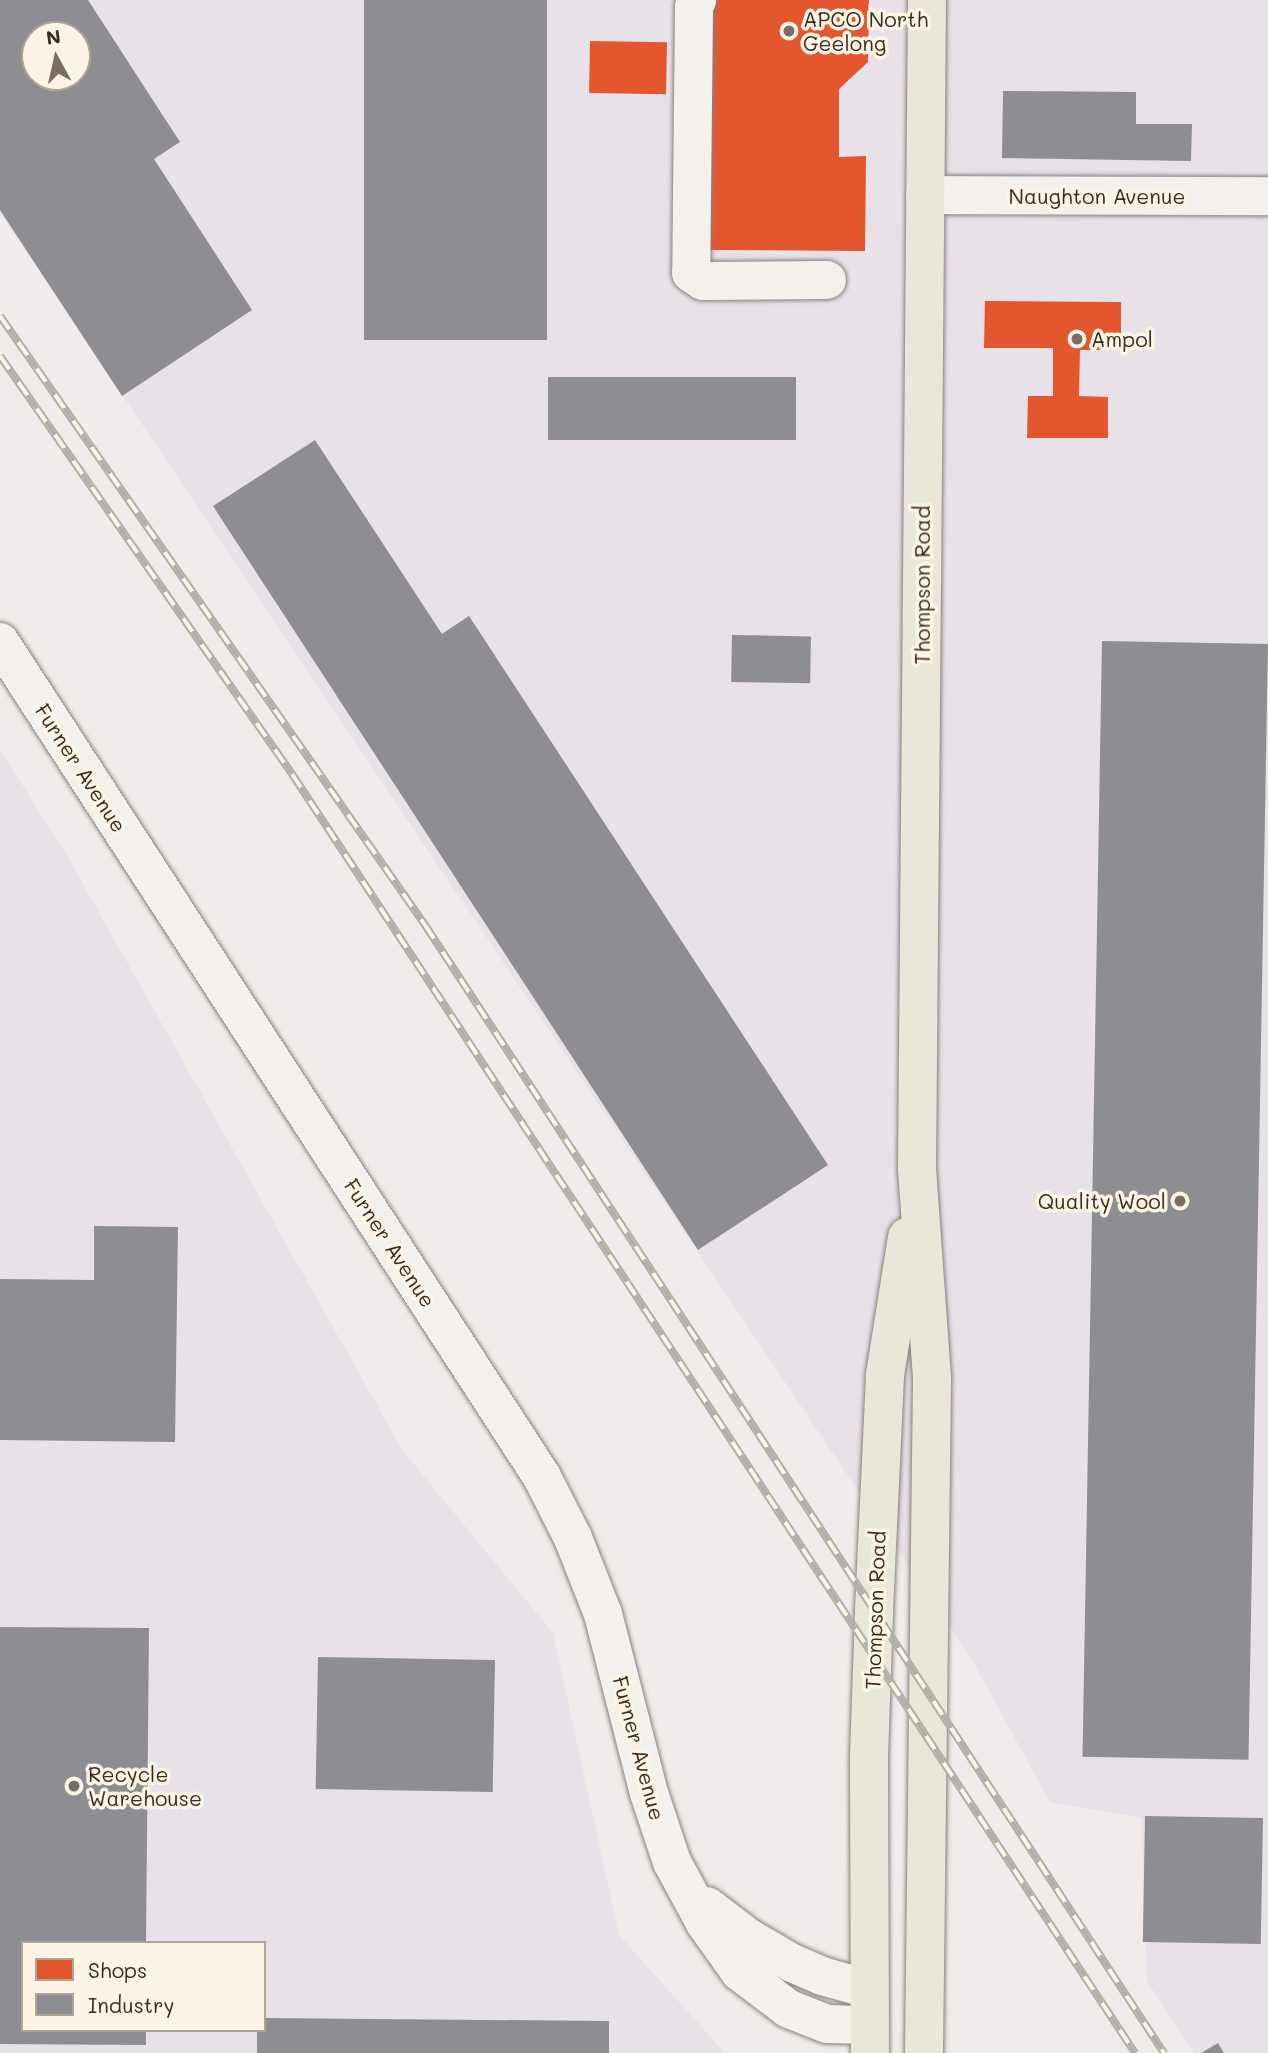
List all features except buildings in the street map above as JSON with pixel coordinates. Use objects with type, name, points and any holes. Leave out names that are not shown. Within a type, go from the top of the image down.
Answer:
[{"type":"main road","name":"Thompson Road","points":[[924,2053],[932,1378],[917,1169],[927,0]]},
{"type":"main road","name":"Thompson Road","points":[[869,2022],[869,1756],[885,1375],[917,1169]]},
{"type":"main road","points":[[869,2022],[924,2010]]},
{"type":"street","points":[[697,0],[694,7],[691,273],[703,281],[827,280]]},
{"type":"street","name":"Naughton Avenue","points":[[925,195],[1268,196]]},
{"type":"street","name":"Furner Avenue","points":[[0,642],[542,1477],[573,1538],[603,1614],[649,1793],[672,1862],[724,1951],[740,1972],[762,1992],[789,2009],[834,2025],[869,2022]]},
{"type":"shaded area","points":[[0,0],[1268,0],[1268,2053],[1194,2053],[1147,1981],[1141,1818],[1050,1802],[973,1662],[0,213]]},
{"type":"shaded area","points":[[0,750],[65,852],[403,1451],[553,1633],[619,1935],[725,2053],[0,2053]]},
{"type":"railway","points":[[0,316],[425,925],[1164,2053]]},
{"type":"railway","points":[[0,356],[292,774],[1135,2053]]},
{"type":"place","name":"APCO North Geelong","points":[[789,31]]},
{"type":"place","name":"Ampol","points":[[1077,339]]},
{"type":"place","name":"Quality Wool","points":[[1180,1201]]},
{"type":"place","name":"Recycle Warehouse","points":[[74,1786]]}]
